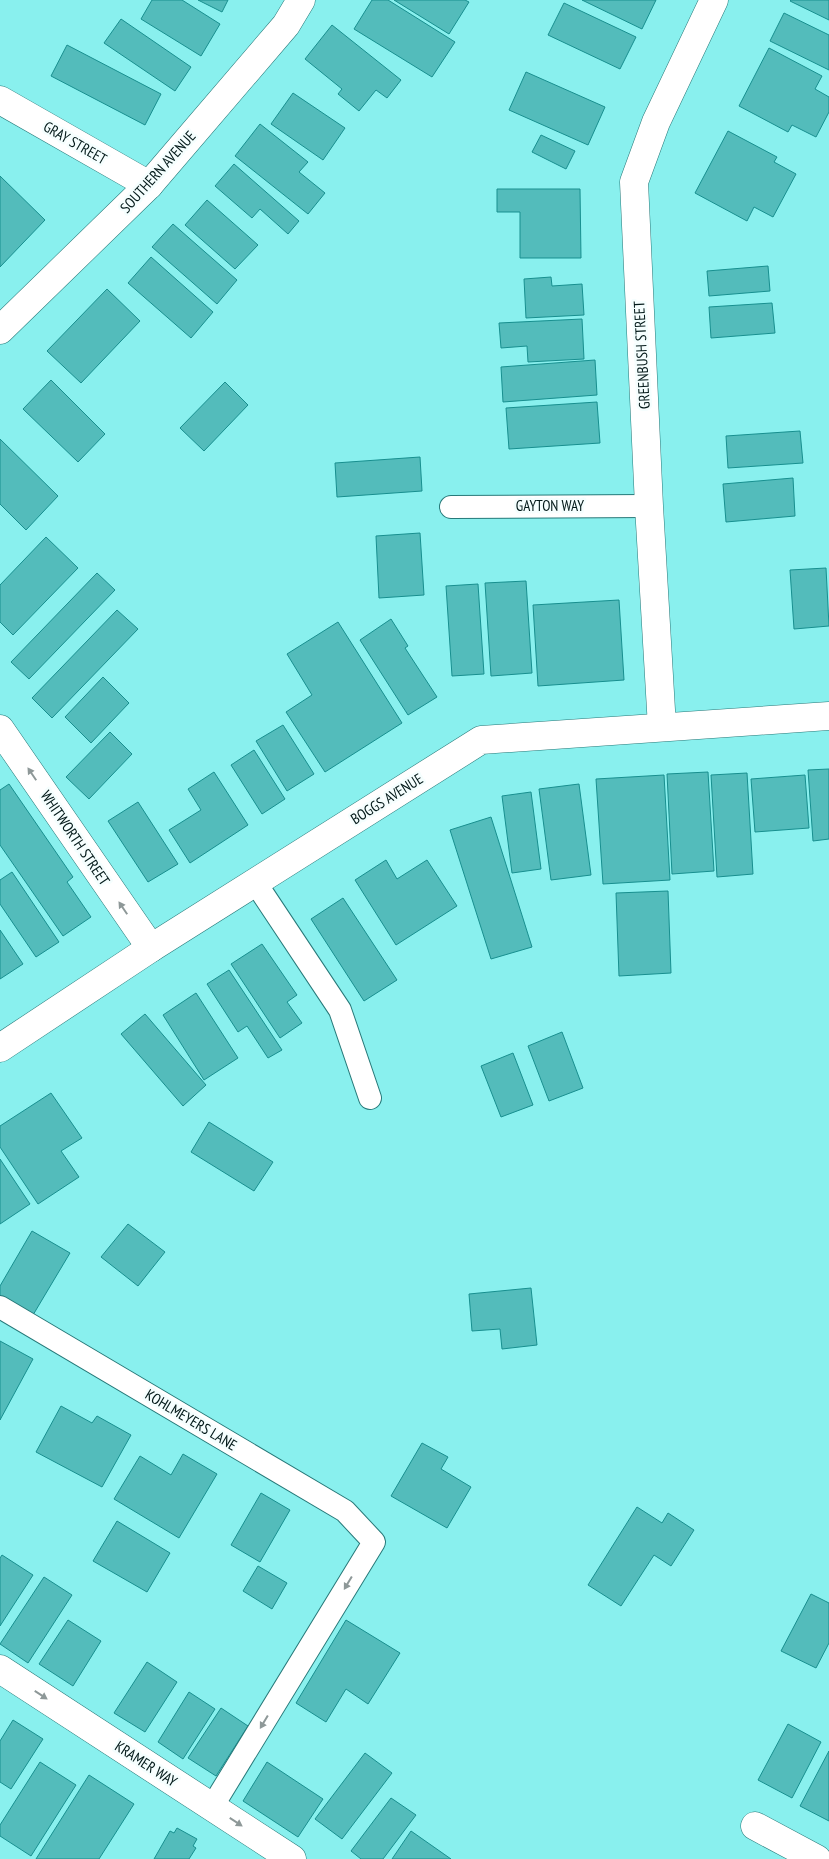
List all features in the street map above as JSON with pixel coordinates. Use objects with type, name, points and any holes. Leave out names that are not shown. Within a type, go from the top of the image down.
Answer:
[{"type":"street","name":"SOUTHERN AVENUE","points":[[0,330],[149,185],[286,25],[301,0]]},
{"type":"street","name":"GREENBUSH STREET","points":[[662,727],[649,506],[634,182],[656,122],[714,0]]},
{"type":"street","name":"GRAY STREET","points":[[0,100],[149,185]]},
{"type":"street","name":"BOGGS AVENUE","points":[[0,1048],[151,948],[481,740],[829,716]]},
{"type":"street","name":"WHITWORTH STREET","points":[[0,729],[8,757],[151,948]]},
{"type":"street","name":"KRAMER WAY","points":[[0,1669],[292,1859]]},
{"type":"street","points":[[755,1826],[817,1859]]},
{"type":"lane","name":"GAYTON WAY","points":[[451,507],[649,506]]},
{"type":"lane","points":[[255,882],[340,1010],[370,1098]]},
{"type":"lane","name":"KOHLMEYERS LANE","points":[[0,1307],[345,1511],[374,1542],[212,1807]]},
{"type":"building","points":[[152,0],[182,0],[220,24],[201,56],[141,19]]},
{"type":"building","points":[[198,0],[228,0],[222,12]]},
{"type":"building","points":[[372,0],[388,0],[455,42],[432,77],[354,29]]},
{"type":"building","points":[[394,0],[465,0],[469,2],[449,34]]},
{"type":"building","points":[[582,0],[656,0],[642,29]]},
{"type":"building","points":[[829,0],[829,20],[790,1]]},
{"type":"building","points":[[564,3],[636,37],[620,69],[548,35]]},
{"type":"building","points":[[784,13],[829,35],[829,70],[770,41]]},
{"type":"building","points":[[121,19],[191,67],[175,91],[104,43]]},
{"type":"building","points":[[332,25],[401,80],[387,98],[376,90],[359,111],[338,94],[342,89],[305,59]]},
{"type":"building","points":[[67,45],[161,94],[145,125],[51,76]]},
{"type":"building","points":[[769,48],[822,76],[815,89],[829,97],[829,112],[816,137],[792,125],[788,132],[739,106]]},
{"type":"building","points":[[526,72],[605,107],[588,145],[509,110]]},
{"type":"building","points":[[293,93],[345,128],[323,160],[271,124]]},
{"type":"building","points":[[260,124],[308,162],[299,172],[325,193],[308,214],[235,156]]},
{"type":"building","points":[[728,131],[777,157],[774,162],[796,174],[773,217],[754,207],[747,221],[695,193]]},
{"type":"building","points":[[541,135],[575,151],[566,169],[532,152]]},
{"type":"building","points":[[234,164],[299,221],[288,234],[260,209],[252,218],[215,186]]},
{"type":"building","points":[[0,176],[45,220],[0,267]]},
{"type":"building","points":[[497,189],[580,189],[581,258],[520,258],[520,212],[497,212]]},
{"type":"building","points":[[207,200],[258,245],[235,269],[185,225]]},
{"type":"building","points":[[173,224],[237,280],[217,304],[152,247]]},
{"type":"building","points":[[151,257],[213,312],[191,338],[128,283]]},
{"type":"building","points":[[768,266],[770,291],[709,296],[707,271]]},
{"type":"building","points":[[551,277],[552,286],[582,284],[584,315],[526,318],[524,279]]},
{"type":"building","points":[[107,289],[140,321],[81,383],[47,351]]},
{"type":"building","points":[[772,303],[775,333],[711,338],[709,307]]},
{"type":"building","points":[[582,319],[584,359],[528,362],[527,346],[501,348],[499,323]]},
{"type":"building","points":[[595,360],[597,395],[503,402],[501,367]]},
{"type":"building","points":[[51,380],[105,434],[78,462],[23,409]]},
{"type":"building","points":[[225,382],[248,405],[204,451],[180,428]]},
{"type":"building","points":[[597,402],[600,443],[509,449],[506,408]]},
{"type":"building","points":[[800,431],[803,463],[728,468],[726,436]]},
{"type":"building","points":[[0,439],[58,496],[26,530],[0,504]]},
{"type":"building","points":[[420,457],[422,491],[337,497],[335,463]]},
{"type":"building","points":[[793,478],[795,516],[726,522],[723,484]]},
{"type":"building","points":[[420,533],[424,595],[379,598],[376,536]]},
{"type":"building","points":[[46,537],[78,568],[13,635],[0,622],[0,585]]},
{"type":"building","points":[[826,568],[829,626],[794,629],[790,570]]},
{"type":"building","points":[[97,573],[115,590],[29,679],[11,662]]},
{"type":"building","points":[[526,581],[532,673],[491,676],[485,583]]},
{"type":"building","points":[[478,584],[484,674],[452,676],[446,586]]},
{"type":"building","points":[[619,600],[624,680],[538,686],[533,605]]},
{"type":"building","points":[[117,610],[138,629],[52,718],[32,698]]},
{"type":"building","points":[[391,619],[408,646],[405,648],[437,697],[408,715],[360,640]]},
{"type":"building","points":[[338,622],[402,723],[325,772],[286,712],[312,695],[287,654]]},
{"type":"building","points":[[103,677],[129,703],[91,743],[65,717]]},
{"type":"building","points":[[283,725],[314,774],[287,791],[256,741]]},
{"type":"building","points":[[110,732],[132,754],[89,799],[66,777]]},
{"type":"building","points":[[254,750],[285,799],[262,814],[231,765]]},
{"type":"building","points":[[829,769],[829,839],[813,841],[808,770]]},
{"type":"building","points":[[214,772],[248,825],[190,863],[169,830],[201,810],[188,789]]},
{"type":"building","points":[[708,772],[714,871],[672,874],[667,774]]},
{"type":"building","points":[[747,773],[753,874],[717,877],[711,775]]},
{"type":"building","points":[[664,775],[670,880],[603,884],[596,779]]},
{"type":"building","points":[[805,775],[809,828],[755,832],[751,779]]},
{"type":"building","points":[[9,784],[73,877],[67,882],[91,917],[63,936],[0,845],[0,790]]},
{"type":"building","points":[[579,784],[591,875],[551,880],[539,789]]},
{"type":"building","points":[[531,792],[541,869],[512,873],[502,796]]},
{"type":"building","points":[[138,802],[178,864],[148,882],[108,821]]},
{"type":"building","points":[[491,817],[532,947],[491,959],[450,830]]},
{"type":"building","points":[[386,860],[397,879],[427,860],[457,906],[396,945],[355,880]]},
{"type":"building","points":[[12,872],[59,942],[36,957],[0,904],[0,880]]},
{"type":"building","points":[[668,891],[671,973],[619,976],[616,893]]},
{"type":"building","points":[[343,898],[397,980],[364,1001],[311,919]]},
{"type":"building","points":[[0,930],[23,964],[0,979]]},
{"type":"building","points":[[262,944],[297,995],[287,1002],[302,1023],[280,1038],[231,964]]},
{"type":"building","points":[[229,970],[282,1050],[268,1058],[247,1026],[238,1032],[207,984]]},
{"type":"building","points":[[196,993],[238,1058],[204,1080],[163,1015]]},
{"type":"building","points":[[145,1014],[206,1085],[183,1106],[121,1034]]},
{"type":"building","points":[[562,1032],[583,1088],[549,1101],[528,1046]]},
{"type":"building","points":[[513,1053],[533,1105],[501,1117],[481,1066]]},
{"type":"building","points":[[51,1093],[82,1138],[61,1151],[79,1177],[38,1204],[0,1147],[0,1126]]},
{"type":"building","points":[[209,1122],[273,1162],[254,1191],[191,1152]]},
{"type":"building","points":[[0,1159],[30,1204],[0,1224]]},
{"type":"building","points":[[128,1224],[165,1252],[138,1286],[101,1257]]},
{"type":"building","points":[[32,1231],[70,1253],[33,1315],[0,1296],[0,1286]]},
{"type":"building","points":[[531,1288],[537,1345],[502,1349],[500,1329],[472,1331],[469,1294]]},
{"type":"building","points":[[0,1341],[33,1359],[0,1420]]},
{"type":"building","points":[[61,1406],[92,1423],[97,1416],[131,1435],[102,1487],[36,1452]]},
{"type":"building","points":[[422,1443],[448,1457],[441,1469],[471,1487],[447,1528],[391,1496]]},
{"type":"building","points":[[183,1454],[217,1474],[179,1538],[114,1499],[140,1456],[171,1475]]},
{"type":"building","points":[[261,1493],[290,1510],[260,1562],[231,1545]]},
{"type":"building","points":[[637,1507],[662,1523],[668,1513],[694,1530],[671,1566],[654,1555],[621,1606],[588,1585]]},
{"type":"building","points":[[117,1521],[170,1553],[147,1592],[93,1561]]},
{"type":"building","points":[[2,1555],[33,1575],[0,1626],[0,1558]]},
{"type":"building","points":[[258,1566],[287,1583],[272,1609],[243,1591]]},
{"type":"building","points":[[44,1577],[72,1595],[28,1663],[0,1644]]},
{"type":"building","points":[[811,1594],[829,1603],[829,1643],[816,1668],[781,1651]]},
{"type":"building","points":[[68,1620],[101,1641],[73,1686],[39,1664]]},
{"type":"building","points":[[346,1620],[400,1653],[368,1704],[346,1689],[326,1722],[296,1703]]},
{"type":"building","points":[[147,1662],[177,1682],[145,1732],[114,1713]]},
{"type":"building","points":[[189,1692],[215,1709],[183,1759],[158,1742]]},
{"type":"building","points":[[221,1708],[248,1726],[216,1776],[188,1758]]},
{"type":"building","points":[[13,1720],[43,1739],[11,1789],[0,1782],[0,1741]]},
{"type":"building","points":[[788,1724],[821,1742],[792,1798],[758,1780]]},
{"type":"building","points":[[829,1751],[829,1821],[800,1806]]},
{"type":"building","points":[[365,1753],[392,1773],[342,1839],[315,1819]]},
{"type":"building","points":[[40,1762],[76,1785],[31,1856],[0,1836],[0,1825]]},
{"type":"building","points":[[267,1762],[323,1799],[298,1837],[243,1801]]},
{"type":"building","points":[[89,1775],[134,1804],[99,1859],[36,1859]]},
{"type":"building","points":[[391,1798],[416,1815],[383,1859],[361,1859],[351,1851]]},
{"type":"building","points":[[177,1828],[197,1839],[193,1846],[196,1848],[189,1859],[154,1859],[170,1831],[174,1833]]},
{"type":"building","points":[[411,1831],[451,1859],[392,1859]]}]
